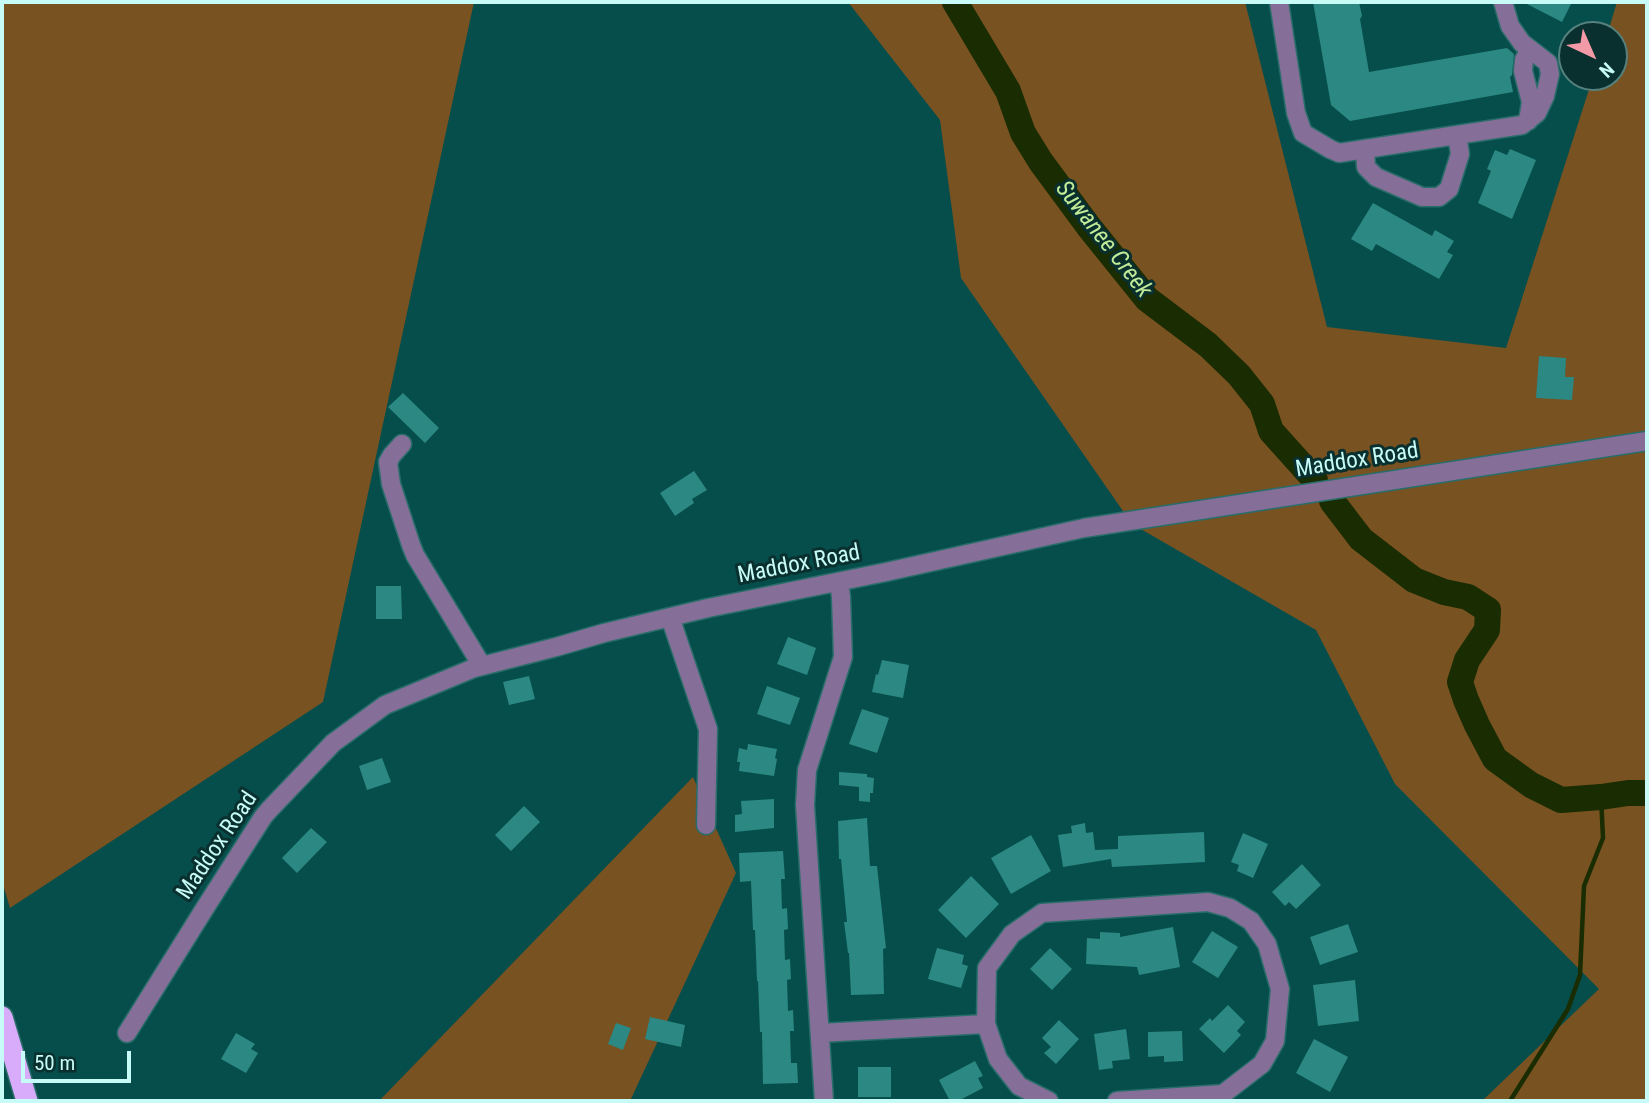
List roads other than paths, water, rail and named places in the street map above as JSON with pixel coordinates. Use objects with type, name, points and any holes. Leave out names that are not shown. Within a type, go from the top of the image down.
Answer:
[{"type":"highway","points":[[2,1017],[27,1101]]},
{"type":"street","points":[[1279,2],[1296,113],[1303,134],[1339,153],[1522,125],[1537,113],[1545,96],[1550,74],[1548,63],[1522,43],[1510,26],[1503,2]]},
{"type":"street","points":[[1528,121],[1531,102],[1523,71],[1524,60],[1530,49]]},
{"type":"street","points":[[1365,149],[1366,167],[1376,177],[1422,197],[1439,197],[1449,189],[1460,155],[1457,135]]},
{"type":"street","name":"Maddox Road","points":[[127,1033],[263,817],[333,744],[385,705],[482,666],[670,617],[1084,528],[1647,441]]},
{"type":"street","points":[[402,444],[388,462],[391,484],[411,545],[482,666]]},
{"type":"street","points":[[824,1101],[805,805],[807,770],[843,657],[839,582]]},
{"type":"street","points":[[670,617],[708,729],[706,825]]},
{"type":"street","points":[[1049,1101],[1019,1086],[998,1059],[986,1024],[987,968],[1012,934],[1042,913],[1208,902],[1230,908],[1251,921],[1266,944],[1280,989],[1275,1041],[1262,1064],[1223,1094],[1117,1101]]},
{"type":"street","points":[[820,1033],[986,1024]]},
{"type":"waterway","name":"Suwanee Creek","points":[[955,2],[1008,91],[1023,133],[1089,227],[1147,299],[1208,345],[1239,375],[1262,404],[1271,431],[1315,480]]},
{"type":"waterway","name":"Suwanee Creek","points":[[1332,501],[1361,539],[1414,580],[1444,592],[1468,597],[1488,610],[1487,630],[1467,660],[1460,682],[1477,725],[1495,759],[1531,785],[1561,800],[1647,793]]},
{"type":"waterway","points":[[1510,1101],[1568,1009],[1580,975],[1584,886],[1603,838],[1601,797]]}]
